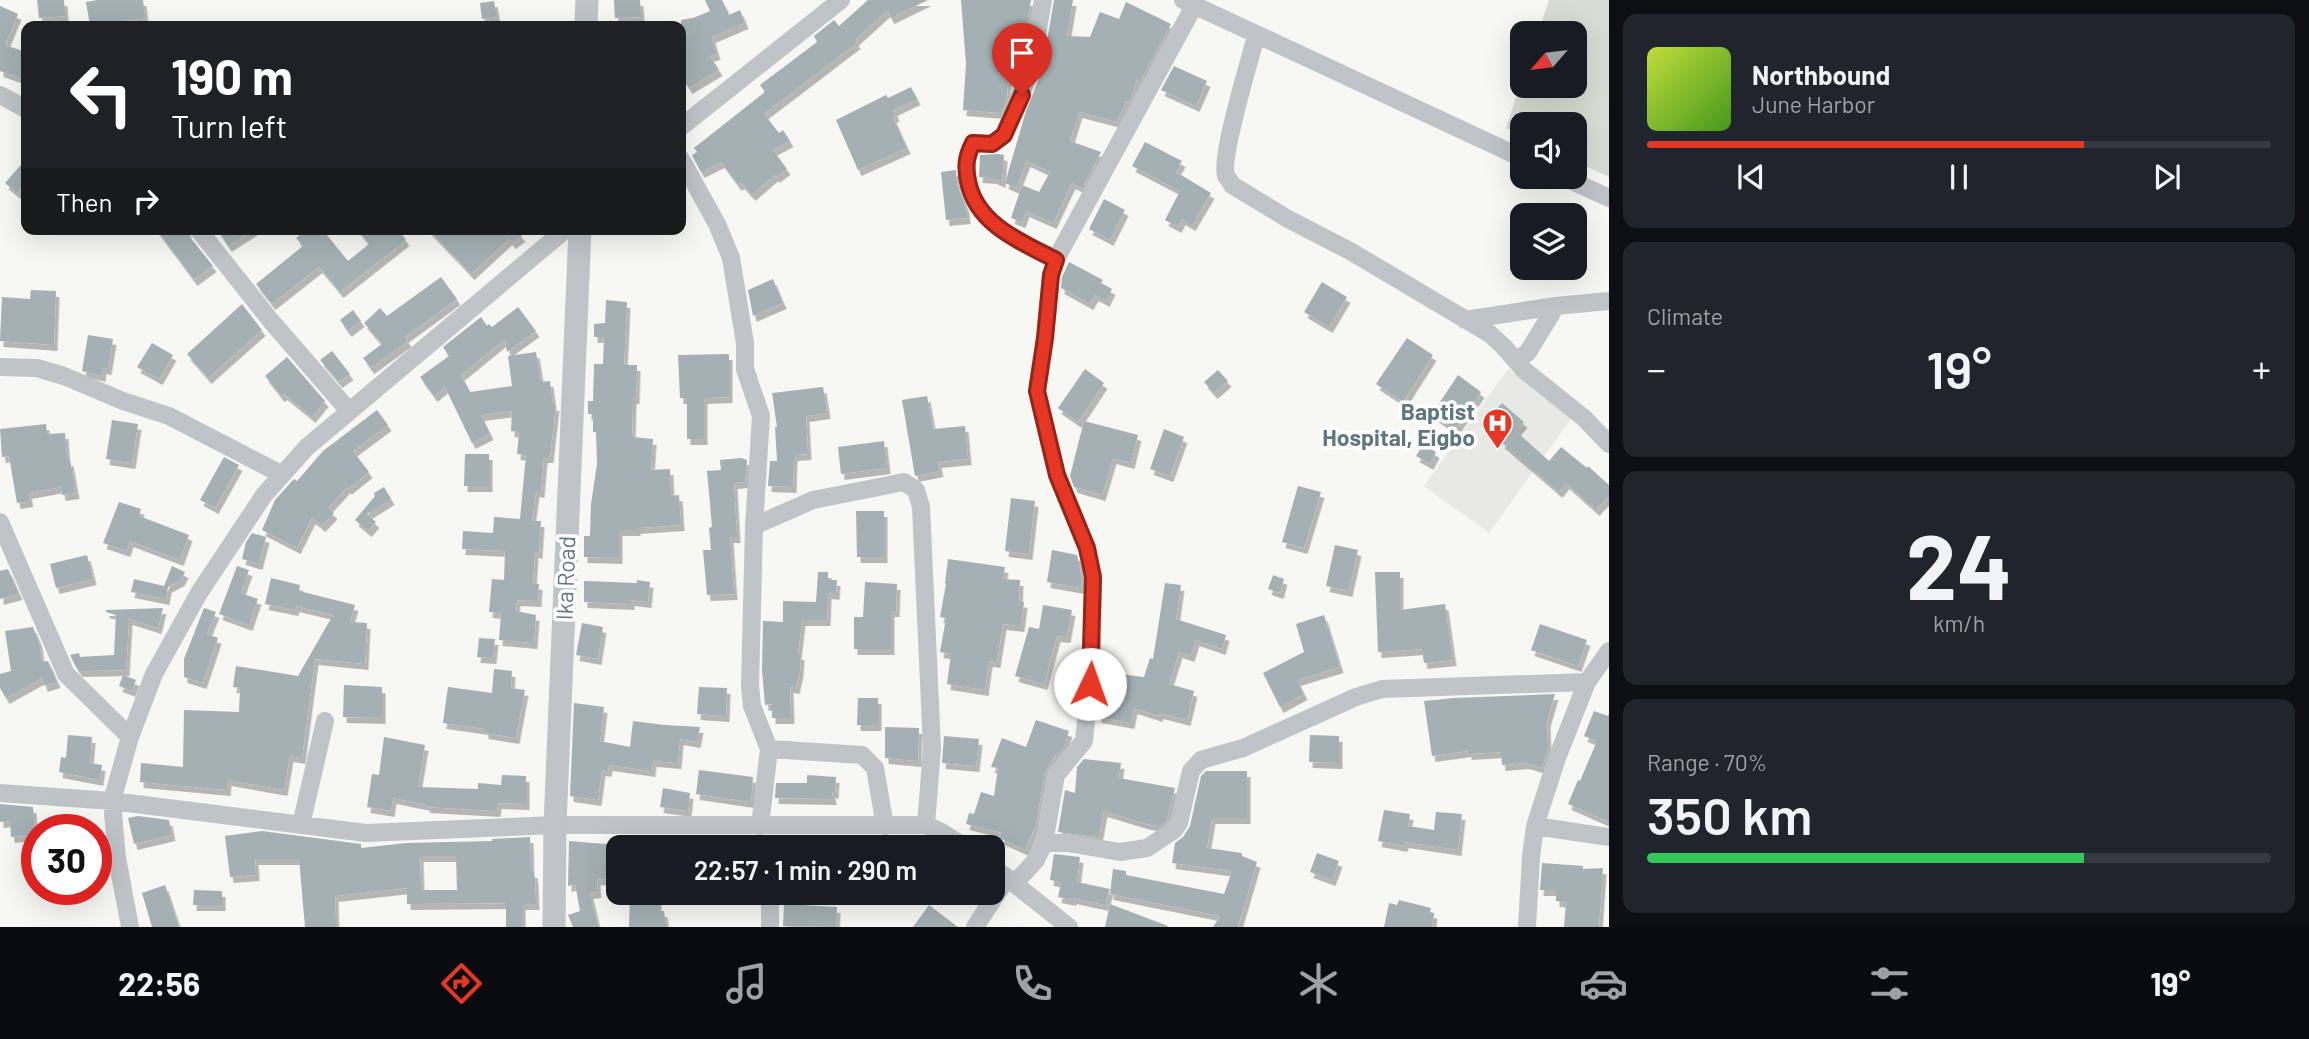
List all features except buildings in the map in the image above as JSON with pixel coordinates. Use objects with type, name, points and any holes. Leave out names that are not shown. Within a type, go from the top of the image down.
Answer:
[{"type":"street","points":[[586,21],[587,0]]},
{"type":"street","points":[[686,123],[841,0]]},
{"type":"street","points":[[1043,0],[1031,69],[1004,135],[992,144],[973,143],[967,156],[966,168],[970,190],[979,208],[991,221],[1014,239],[1056,260]]},
{"type":"street","points":[[975,927],[1011,881],[1036,860],[1044,843],[1056,775],[1084,741],[1092,659],[1093,577],[1087,548],[1057,475],[1037,391],[1051,275],[1056,260],[1188,3],[1510,152]]},
{"type":"street","points":[[1256,36],[1236,110],[1226,165],[1226,176],[1232,185],[1287,219],[1350,250],[1490,334],[1524,370],[1584,418],[1609,444]]},
{"type":"street","points":[[0,95],[21,106]]},
{"type":"street","points":[[686,168],[717,225],[731,258],[745,343],[745,369],[761,416],[754,526],[750,686],[752,706],[769,750],[760,826]]},
{"type":"street","points":[[1587,188],[1609,198]]},
{"type":"street","points":[[203,235],[271,321],[348,411]]},
{"type":"street","points":[[130,927],[117,858],[112,801],[130,737],[154,674],[199,593],[264,495],[307,447],[559,235]]},
{"type":"street","name":"Ika Road","points":[[554,927],[555,825],[580,235]]},
{"type":"street","points":[[1465,320],[1609,301]]},
{"type":"street","points":[[1516,361],[1528,352],[1556,306]]},
{"type":"street","points":[[0,367],[37,368],[64,376],[169,416],[281,474]]},
{"type":"street","points":[[754,526],[813,500],[904,482],[916,490],[921,507],[932,748],[926,825]]},
{"type":"street","points":[[0,522],[66,674],[130,737]]},
{"type":"street","points":[[1527,927],[1535,827],[1557,758],[1587,682],[1609,651]]},
{"type":"street","points":[[1044,843],[1068,843],[1120,852],[1147,848],[1174,830],[1179,823],[1191,771],[1201,761],[1243,748],[1356,697],[1382,690],[1587,682]]},
{"type":"street","points":[[301,825],[325,721]]},
{"type":"street","points":[[769,750],[862,755],[875,768],[885,826]]},
{"type":"street","points":[[0,793],[112,801],[366,833],[555,825],[926,825],[946,835]]},
{"type":"street","points":[[1535,827],[1609,837]]},
{"type":"street","points":[[1005,876],[1069,927]]},
{"type":"street","points":[[770,905],[771,927]]},
{"type":"shaded area","points":[[1549,0],[1609,0],[1609,177],[1587,167],[1587,112],[1511,112],[1516,98],[1587,98],[1587,21],[1542,21]]},
{"type":"shaded area","name":"Baptist Hospital, Eigbo","points":[[1508,369],[1573,416],[1489,533],[1424,486]]},
{"type":"place","name":"Baptist Hospital, Eigbo","points":[[1498,451]]},
{"type":"route","points":[[1022,95],[1004,135],[992,144],[973,143],[967,156],[966,168],[970,190],[979,208],[991,221],[1014,239],[1056,260],[1051,275],[1037,391],[1057,475],[1087,548],[1093,577],[1090,684]]}]
